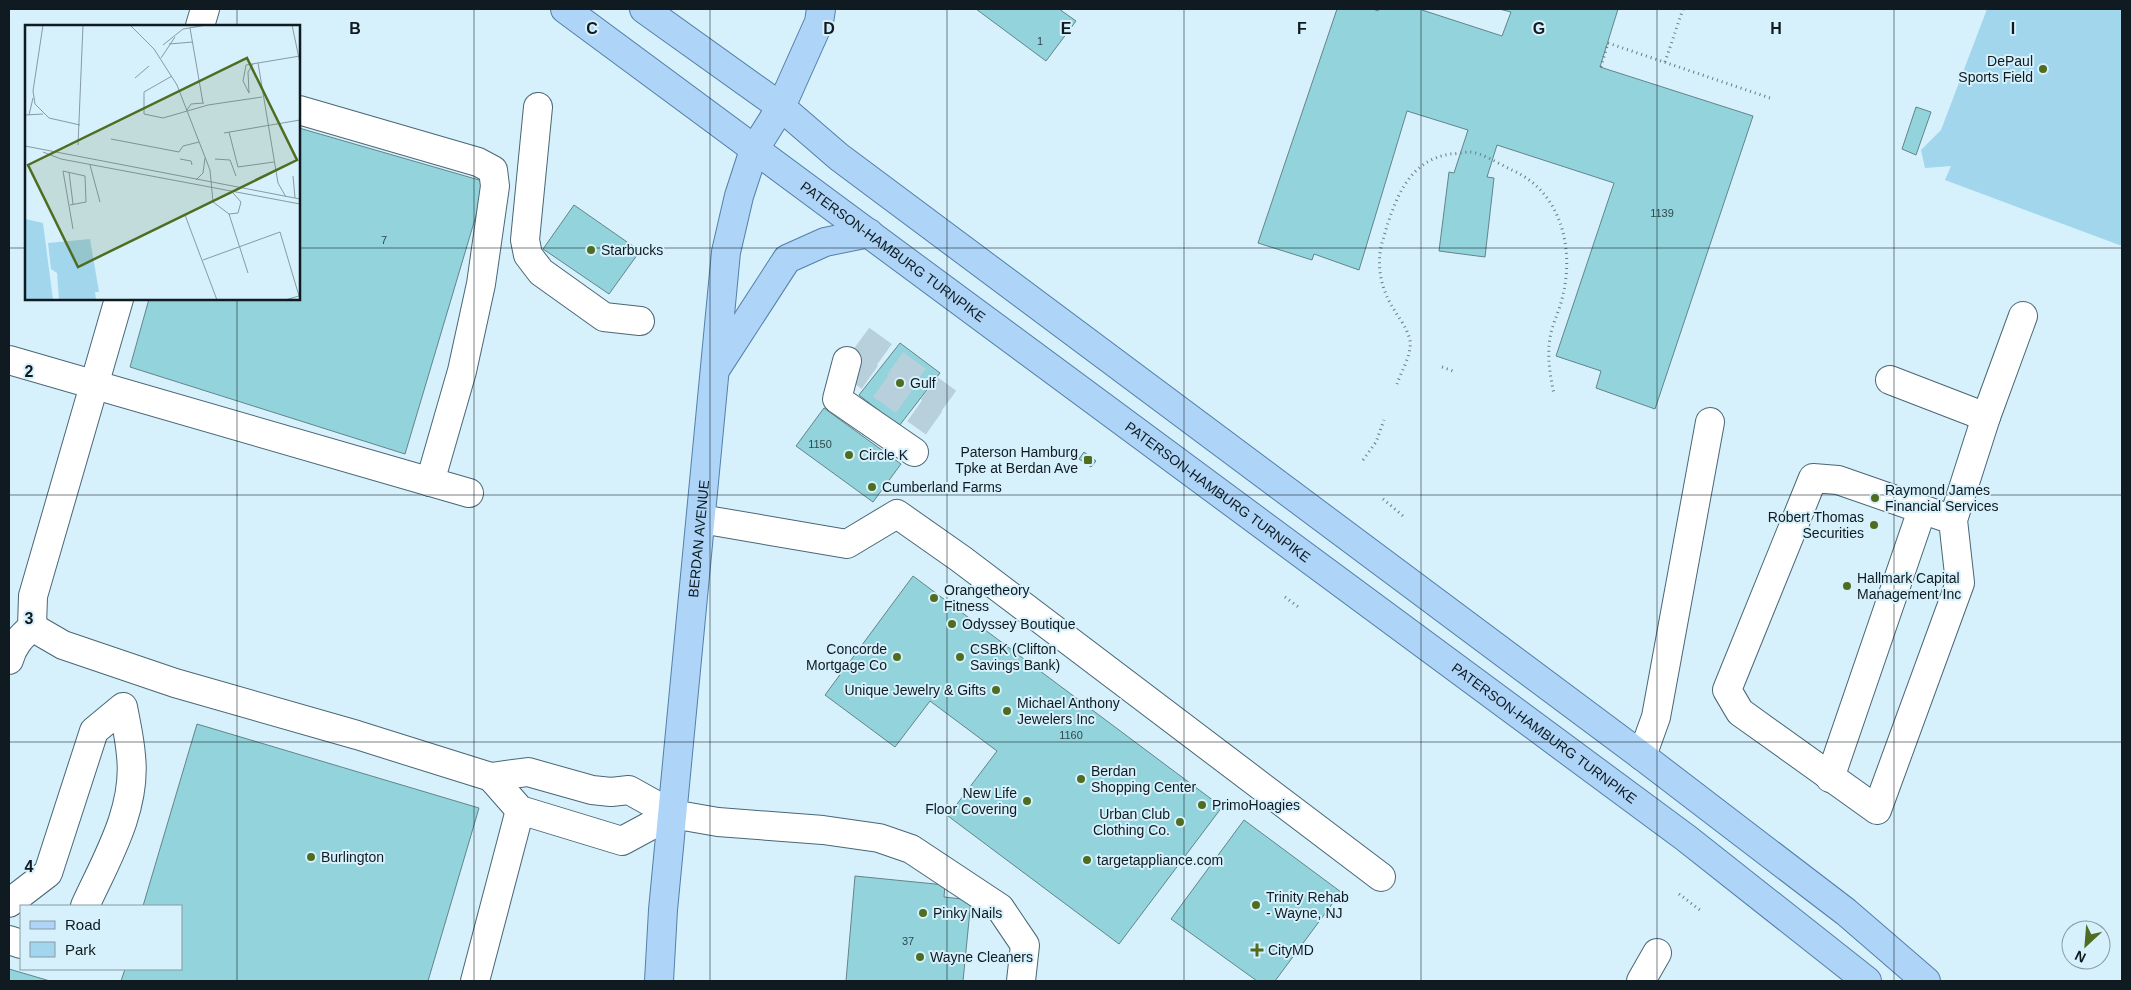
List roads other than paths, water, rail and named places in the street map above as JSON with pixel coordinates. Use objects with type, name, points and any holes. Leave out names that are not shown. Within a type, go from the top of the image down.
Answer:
[{"type":"main road","name":"PATERSON-HAMBURG TURNPIKE","points":[[565,9],[1686,838],[1867,981]]},
{"type":"main road","points":[[644,9],[781,108],[839,157],[1642,756],[1846,912],[1926,981]]},
{"type":"main road","name":"BERDAN AVENUE","points":[[659,981],[672,814],[726,252],[739,196],[754,150],[781,108],[819,22],[821,9]]},
{"type":"main road","points":[[715,370],[787,259],[825,242],[869,234]]},
{"type":"lane","points":[[200,25],[205,9]]},
{"type":"lane","points":[[538,107],[526,240],[528,255],[541,272],[604,317],[640,321]]},
{"type":"lane","points":[[300,110],[478,162],[493,170],[495,186],[481,284],[462,371],[430,482]]},
{"type":"lane","points":[[9,660],[12,650],[20,638],[32,627],[33,596],[119,300]]},
{"type":"lane","points":[[1953,520],[1838,480],[1813,478],[1727,690],[1740,712],[1877,810],[1960,583],[1953,520],[1986,417],[2023,316]]},
{"type":"lane","points":[[9,360],[469,493]]},
{"type":"lane","points":[[847,361],[837,398],[914,452]]},
{"type":"lane","points":[[1890,380],[1986,417]]},
{"type":"lane","points":[[1642,756],[1656,717],[1710,422]]},
{"type":"lane","points":[[1830,778],[1922,510]]},
{"type":"lane","points":[[701,519],[847,544],[897,514],[961,559],[1381,877]]},
{"type":"lane","points":[[32,627],[63,645],[134,669],[491,777],[528,772],[592,790],[611,792],[629,790],[672,814],[718,822],[822,830],[879,838],[911,849],[1000,908],[1025,945],[1021,981]]},
{"type":"lane","points":[[85,905],[120,829],[130,790],[132,758],[123,707],[134,669]]},
{"type":"lane","points":[[9,903],[48,873],[94,731],[123,707]]},
{"type":"lane","points":[[491,777],[520,810],[622,842],[672,814]]},
{"type":"lane","points":[[475,981],[520,810]]},
{"type":"lane","points":[[1641,981],[1657,953]]},
{"type":"tunnel","points":[[861,339],[948,402]]},
{"type":"tunnel","points":[[847,361],[934,423]]},
{"type":"place","name":"DePaul Sports Field","points":[[2043,69]]},
{"type":"place","name":"Starbucks","points":[[591,250]]},
{"type":"place","name":"Gulf","points":[[900,383]]},
{"type":"place","name":"Circle K","points":[[849,455]]},
{"type":"place","name":"Paterson Hamburg Tpke at Berdan Ave","points":[[1088,460]]},
{"type":"place","name":"Cumberland Farms","points":[[872,487]]},
{"type":"place","name":"Raymond James Financial Services","points":[[1875,498]]},
{"type":"place","name":"Robert Thomas Securities","points":[[1874,525]]},
{"type":"place","name":"Hallmark Capital Management Inc","points":[[1847,586]]},
{"type":"place","name":"Orangetheory Fitness","points":[[934,598]]},
{"type":"place","name":"Odyssey Boutique","points":[[952,624]]},
{"type":"place","name":"Concorde Mortgage Co","points":[[897,657]]},
{"type":"place","name":"CSBK (Clifton Savings Bank)","points":[[960,657]]},
{"type":"place","name":"Unique Jewelry & Gifts","points":[[996,690]]},
{"type":"place","name":"Michael Anthony Jewelers Inc","points":[[1007,711]]},
{"type":"place","name":"Berdan Shopping Center","points":[[1081,779]]},
{"type":"place","name":"New Life Floor Covering","points":[[1027,801]]},
{"type":"place","name":"PrimoHoagies","points":[[1202,805]]},
{"type":"place","name":"Urban Club Clothing Co.","points":[[1180,822]]},
{"type":"place","name":"Burlington","points":[[311,857]]},
{"type":"place","name":"targetappliance.com","points":[[1087,860]]},
{"type":"place","name":"Trinity Rehab - Wayne, NJ","points":[[1256,905]]},
{"type":"place","name":"Pinky Nails","points":[[923,913]]},
{"type":"place","name":"CityMD","points":[[1257,950]]},
{"type":"place","name":"Wayne Cleaners","points":[[920,957]]}]
